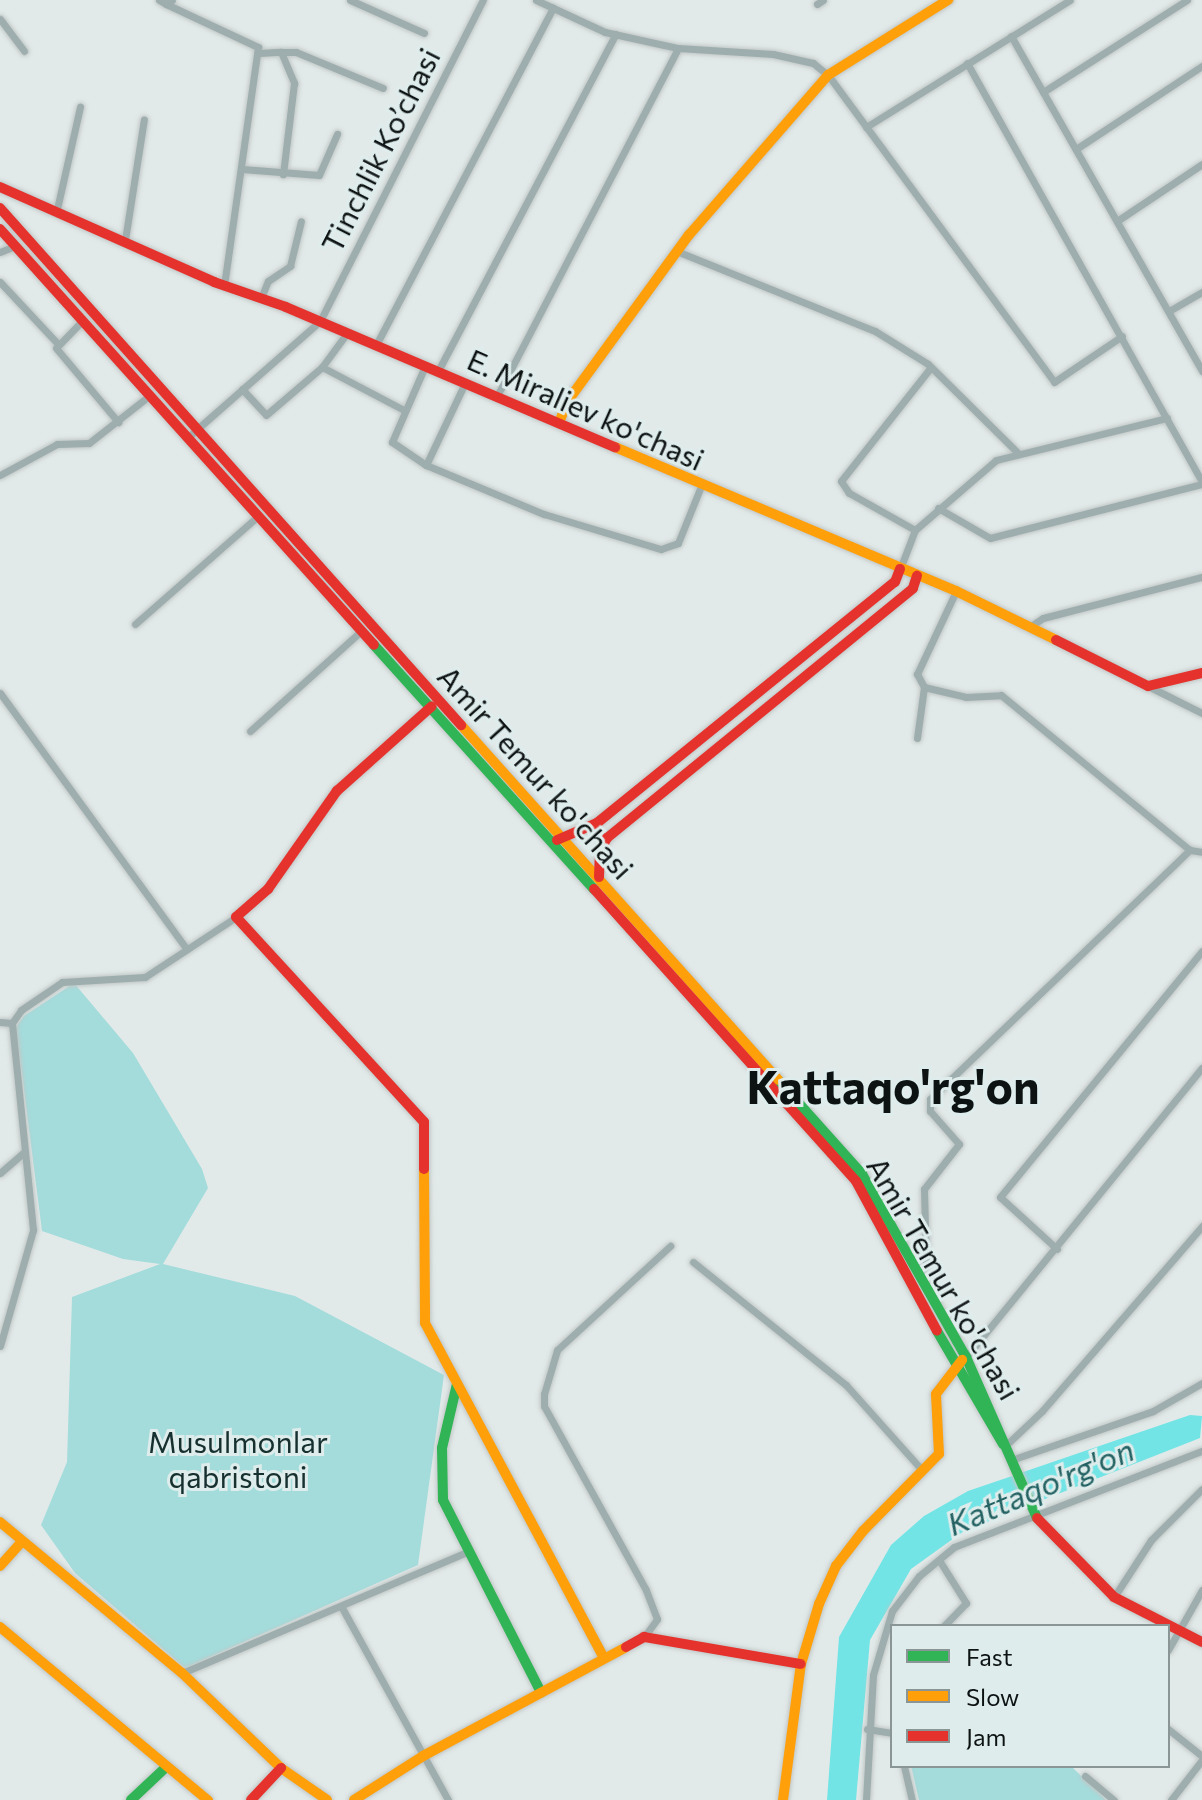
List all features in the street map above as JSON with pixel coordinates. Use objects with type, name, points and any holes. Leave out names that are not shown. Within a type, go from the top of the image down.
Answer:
[{"type":"street","points":[[350,0],[424,33]]},
{"type":"street","name":"Tinchlik Ko’chasi","points":[[320,321],[483,0]]},
{"type":"street","points":[[536,0],[616,34],[678,48],[773,54],[813,63],[828,75],[1054,382],[1122,336]]},
{"type":"street","points":[[559,423],[567,402],[679,252],[751,160],[828,75],[948,0]]},
{"type":"street","points":[[866,127],[1070,0]]},
{"type":"street","points":[[1043,92],[1187,0]]},
{"type":"street","points":[[166,1],[254,42],[259,53],[224,286]]},
{"type":"street","points":[[376,345],[553,8]]},
{"type":"street","points":[[0,19],[24,51]]},
{"type":"street","points":[[438,371],[616,34]]},
{"type":"street","points":[[1011,36],[1202,371]]},
{"type":"street","points":[[497,396],[678,48]]},
{"type":"street","points":[[281,52],[294,83],[283,174]]},
{"type":"street","points":[[259,53],[296,52],[383,88]]},
{"type":"street","points":[[938,508],[990,538],[1202,482],[967,63]]},
{"type":"street","points":[[1076,149],[1202,66]]},
{"type":"street","points":[[57,209],[80,107]]},
{"type":"street","points":[[125,240],[144,119]]},
{"type":"street","points":[[242,169],[319,175],[337,134]]},
{"type":"street","points":[[1117,221],[1202,164]]},
{"type":"street","name":"E. Miraliev ko'chasi","points":[[0,187],[57,209],[224,286],[320,321],[701,486],[956,591],[1148,686]]},
{"type":"street","name":"Amir Temur ko'chasi","points":[[0,208],[562,837],[787,1097],[864,1194],[962,1361]]},
{"type":"street","points":[[261,298],[268,281],[290,266],[301,221]]},
{"type":"street","name":"Amir Temur ko'chasi","points":[[0,229],[552,845],[862,1174],[920,1274],[962,1361],[989,1428],[1005,1446],[1034,1513]]},
{"type":"street","points":[[0,252],[15,246]]},
{"type":"street","points":[[679,252],[875,331],[931,367],[1019,454]]},
{"type":"street","points":[[0,282],[57,343],[59,358],[118,422]]},
{"type":"street","points":[[1169,311],[1202,292]]},
{"type":"street","points":[[57,343],[82,321]]},
{"type":"street","points":[[187,438],[320,321]]},
{"type":"street","points":[[242,389],[266,415],[322,367],[347,333]]},
{"type":"street","points":[[425,366],[392,442],[426,465],[544,514],[661,549],[678,543],[701,486]]},
{"type":"street","points":[[322,367],[404,410]]},
{"type":"street","points":[[915,530],[849,493],[841,481],[931,367]]},
{"type":"street","points":[[426,465],[465,383]]},
{"type":"street","points":[[0,475],[57,444],[89,443],[149,396]]},
{"type":"street","points":[[552,845],[562,837],[597,823],[895,582],[915,530],[996,460],[1167,418]]},
{"type":"street","points":[[135,624],[257,517]]},
{"type":"street","points":[[599,879],[597,865],[607,838],[913,588],[917,576]]},
{"type":"street","points":[[1031,626],[1043,618],[1202,577]]},
{"type":"street","points":[[917,738],[924,687],[917,674],[956,591]]},
{"type":"street","points":[[250,731],[360,632]]},
{"type":"street","points":[[1148,686],[1202,673]]},
{"type":"street","points":[[1148,686],[1202,713]]},
{"type":"street","points":[[924,687],[966,697],[1001,695],[1190,850],[1202,852]]},
{"type":"street","points":[[0,693],[187,949]]},
{"type":"street","points":[[0,1346],[33,1230],[12,1023],[21,1010],[62,982],[145,977],[236,917],[268,889],[337,791],[439,700]]},
{"type":"street","points":[[920,1274],[926,1266],[924,1189],[959,1144],[930,1111],[930,1099],[1190,850]]},
{"type":"street","points":[[236,917],[424,1122],[423,1313],[457,1384],[604,1658]]},
{"type":"street","points":[[1057,1249],[1000,1197],[1202,951]]},
{"type":"street","points":[[0,1022],[12,1023]]},
{"type":"street","points":[[783,1800],[801,1664],[836,1566],[895,1495],[939,1454],[942,1439],[936,1394],[1202,1068]]},
{"type":"street","points":[[0,1173],[24,1152]]},
{"type":"street","points":[[1005,1446],[1042,1411],[1202,1226]]},
{"type":"street","points":[[354,1800],[423,1756],[644,1637],[657,1619],[646,1590],[544,1406],[544,1394],[557,1350],[670,1246]]},
{"type":"street","points":[[693,1262],[846,1385],[923,1471]]},
{"type":"street","points":[[1013,1464],[1153,1411],[1202,1383]]},
{"type":"street","points":[[457,1384],[439,1481],[443,1500],[541,1692]]},
{"type":"street","points":[[866,1800],[867,1729],[885,1626],[902,1596],[954,1547],[1034,1513],[1202,1451]]},
{"type":"street","points":[[1114,1597],[1151,1540],[1202,1489]]},
{"type":"street","points":[[1034,1513],[1114,1597],[1166,1624]]},
{"type":"street","points":[[0,1522],[21,1543],[100,1601],[182,1673],[281,1768],[327,1800]]},
{"type":"street","points":[[0,1566],[21,1543]]},
{"type":"street","points":[[182,1673],[469,1551]]},
{"type":"street","points":[[939,1560],[966,1603],[946,1624]]},
{"type":"street","points":[[1170,1647],[1202,1590]]},
{"type":"street","points":[[341,1606],[448,1800]]},
{"type":"street","points":[[1170,1626],[1202,1642]]},
{"type":"street","points":[[0,1627],[165,1768],[208,1800]]},
{"type":"street","points":[[644,1637],[801,1664]]},
{"type":"street","points":[[867,1729],[890,1733]]},
{"type":"street","points":[[1170,1731],[1202,1758],[1171,1800]]},
{"type":"street","points":[[131,1800],[165,1768]]},
{"type":"street","points":[[251,1800],[281,1768]]},
{"type":"street","points":[[904,1768],[912,1800]]},
{"type":"street","points":[[1085,1776],[1114,1800]]},
{"type":"green space","name":"Musulmonlar qabristoni","points":[[74,983],[133,1053],[202,1169],[208,1188],[163,1264],[295,1296],[444,1375],[418,1565],[185,1668],[75,1573],[41,1525],[67,1462],[72,1297],[160,1264],[123,1259],[42,1231],[16,1027],[24,1016]]},
{"type":"green space","points":[[911,1768],[1073,1768],[1106,1800],[919,1800]]},
{"type":"water","points":[[1190,1415],[1202,1416],[1200,1438],[964,1531],[911,1569],[870,1640],[856,1800],[827,1800],[839,1637],[891,1545],[924,1516],[968,1491]]},
{"type":"traffic: fast","points":[[374,645],[594,889]]},
{"type":"traffic: fast","points":[[778,1080],[862,1174],[966,1357],[1037,1518]]},
{"type":"traffic: fast","points":[[937,1331],[1003,1444]]},
{"type":"traffic: fast","points":[[457,1384],[442,1448],[443,1500],[541,1692]]},
{"type":"traffic: fast","points":[[131,1800],[165,1768]]},
{"type":"traffic: slow","points":[[559,423],[567,402],[689,235],[828,75],[948,0]]},
{"type":"traffic: slow","points":[[615,447],[956,591],[1056,640]]},
{"type":"traffic: slow","points":[[461,725],[778,1080]]},
{"type":"traffic: slow","points":[[424,1169],[425,1323],[604,1658]]},
{"type":"traffic: slow","points":[[783,1800],[801,1664],[819,1604],[836,1566],[863,1531],[939,1454],[936,1394],[962,1360]]},
{"type":"traffic: slow","points":[[0,1522],[182,1673],[281,1768],[327,1800]]},
{"type":"traffic: slow","points":[[0,1566],[21,1543]]},
{"type":"traffic: slow","points":[[0,1627],[208,1800]]},
{"type":"traffic: slow","points":[[354,1800],[423,1756],[626,1647]]},
{"type":"traffic: jam","points":[[0,187],[214,282],[286,307],[615,447]]},
{"type":"traffic: jam","points":[[0,208],[461,725]]},
{"type":"traffic: jam","points":[[0,229],[374,645]]},
{"type":"traffic: jam","points":[[557,840],[597,823],[895,582],[900,569]]},
{"type":"traffic: jam","points":[[599,877],[600,850],[607,838],[913,588],[917,576]]},
{"type":"traffic: jam","points":[[1056,640],[1148,686],[1202,673]]},
{"type":"traffic: jam","points":[[424,1169],[424,1122],[236,917],[268,889],[337,791],[432,706]]},
{"type":"traffic: jam","points":[[594,889],[856,1181],[937,1331]]},
{"type":"traffic: jam","points":[[1037,1518],[1114,1597],[1167,1624]]},
{"type":"traffic: jam","points":[[1170,1626],[1202,1642]]},
{"type":"traffic: jam","points":[[626,1647],[644,1637],[801,1664]]},
{"type":"traffic: jam","points":[[251,1800],[281,1768]]},
{"type":"district","name":"Kattaqo'rg'on","points":[[893,1085]]}]
